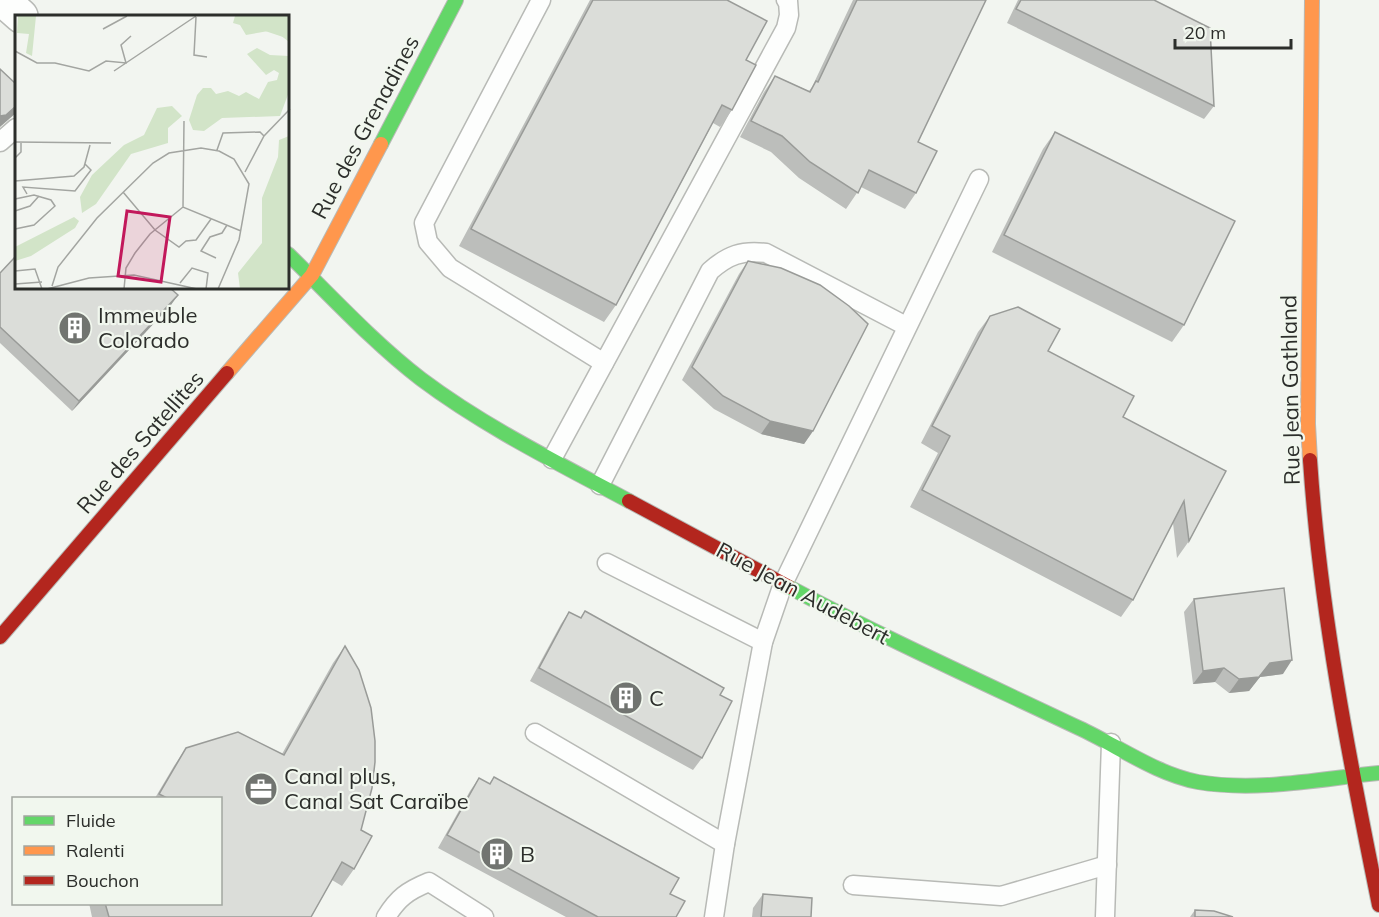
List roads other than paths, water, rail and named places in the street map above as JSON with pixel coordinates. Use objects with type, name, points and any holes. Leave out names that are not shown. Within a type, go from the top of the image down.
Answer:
[{"type":"street","points":[[3,0],[20,15]]},
{"type":"street","name":"Rue des Grenadines","points":[[312,274],[456,0]]},
{"type":"street","name":"Rue Jean Gothland","points":[[1312,0],[1308,424],[1312,499],[1322,587],[1353,776],[1379,905]]},
{"type":"street","name":"Rue Jean Audebert","points":[[290,256],[312,274],[383,346],[420,378],[460,406],[552,459],[852,621],[1111,743],[1156,768],[1195,781],[1228,786],[1379,773]]},
{"type":"street","name":"Rue des Satellites","points":[[0,637],[312,274]]},
{"type":"lane","points":[[541,0],[424,223],[429,242],[450,268],[604,363]]},
{"type":"lane","points":[[552,459],[786,28],[789,15],[786,0]]},
{"type":"lane","points":[[0,142],[15,129]]},
{"type":"lane","points":[[714,917],[725,844],[763,642],[783,584],[978,179]]},
{"type":"lane","points":[[600,485],[710,271],[722,260],[751,251],[766,253],[906,326]]},
{"type":"lane","points":[[607,563],[763,642]]},
{"type":"lane","points":[[535,734],[725,844]]},
{"type":"lane","points":[[1104,917],[1111,743]]},
{"type":"lane","points":[[853,885],[1001,896],[1107,865]]},
{"type":"lane","points":[[386,917],[393,905],[407,892],[429,882],[484,917]]},
{"type":"place","name":"Immeuble Colorado","points":[[75,328]]},
{"type":"place","name":"C","points":[[626,698]]},
{"type":"place","name":"Canal plus, Canal Sat Caraïbe","points":[[261,789]]},
{"type":"place","name":"B","points":[[497,854]]}]
